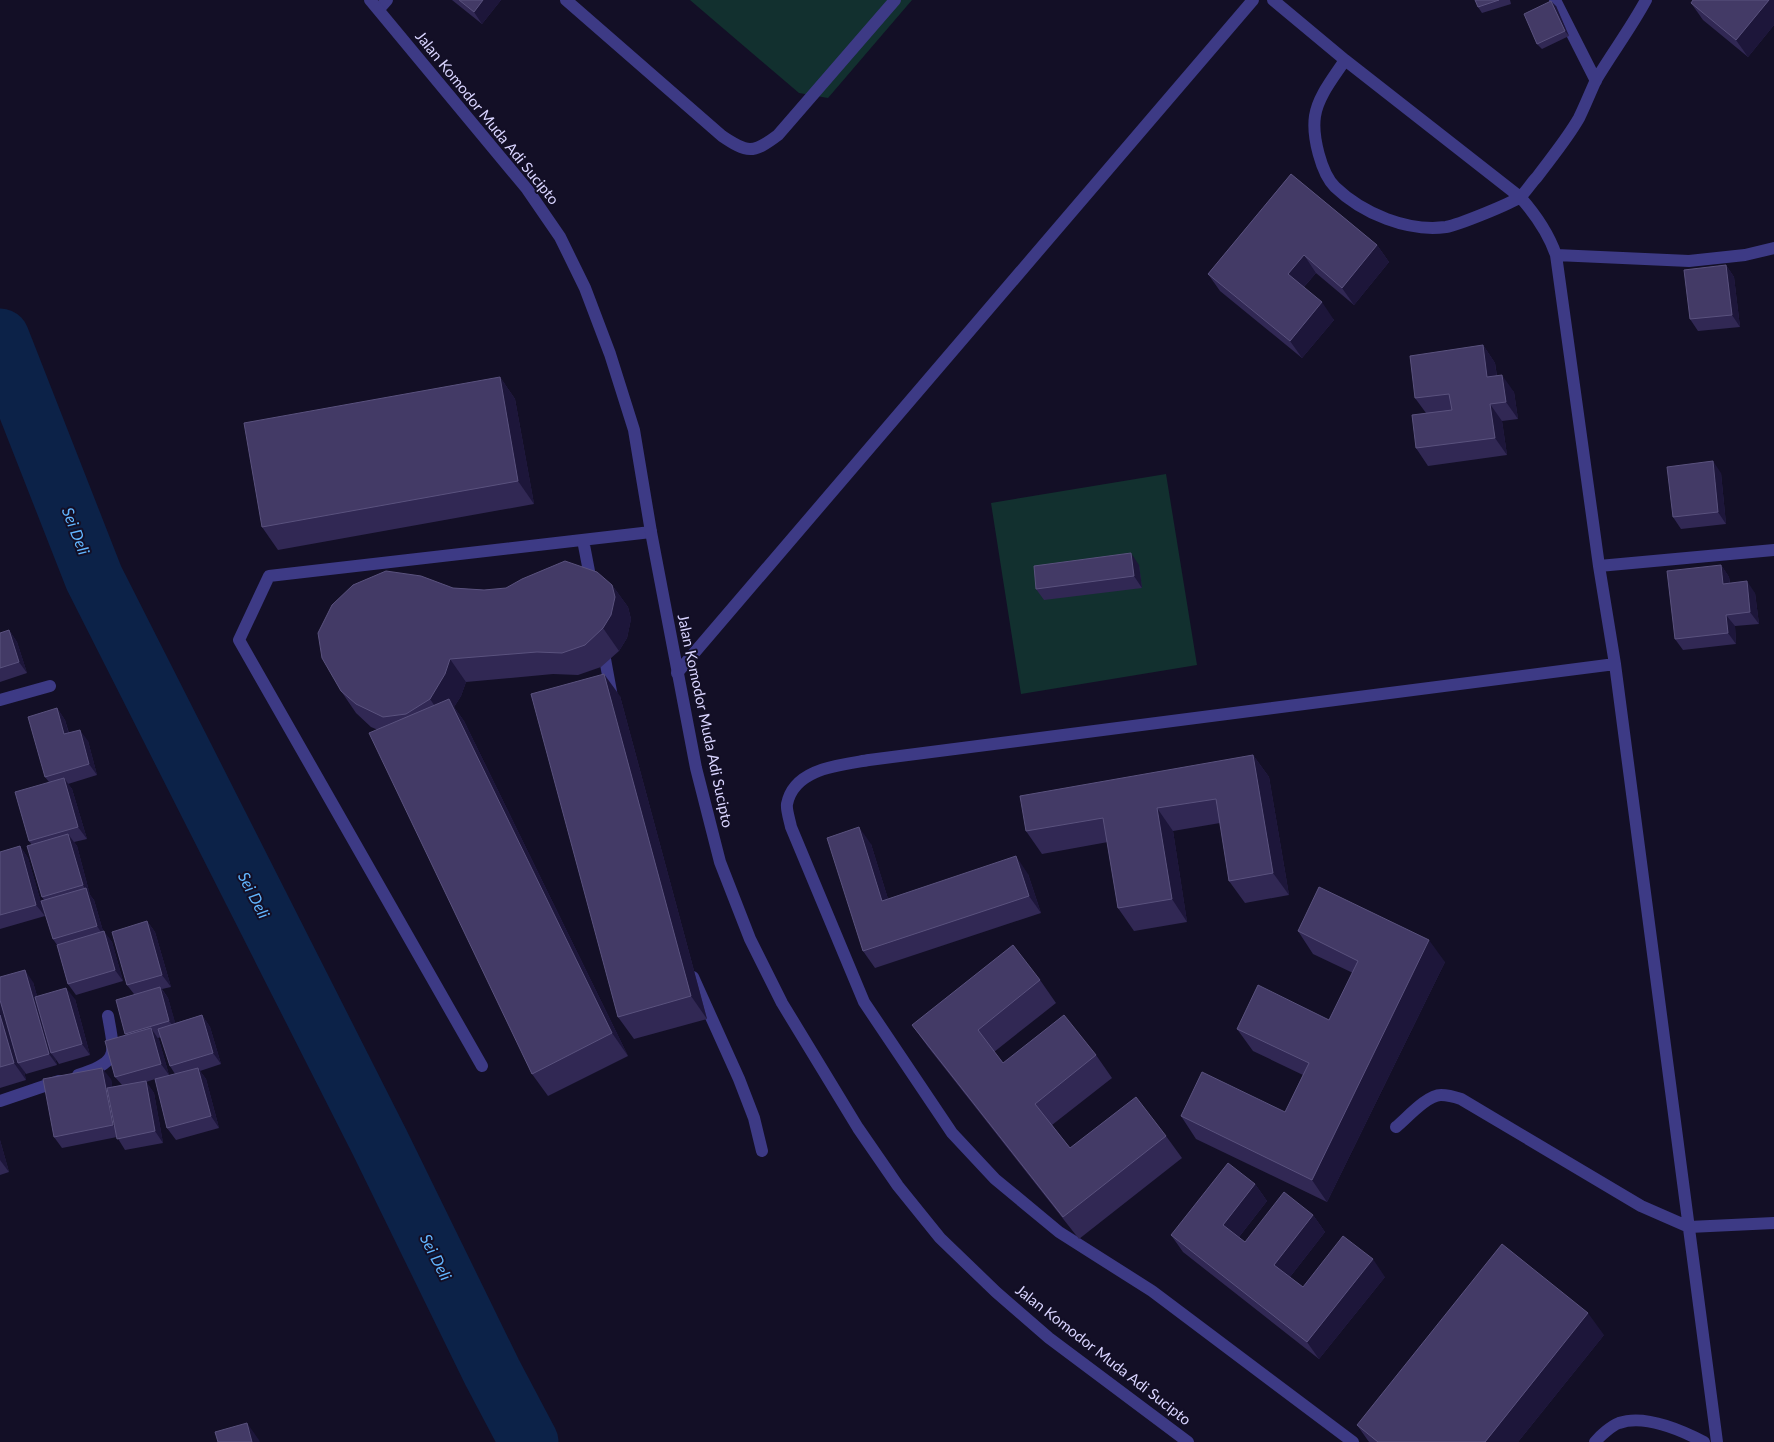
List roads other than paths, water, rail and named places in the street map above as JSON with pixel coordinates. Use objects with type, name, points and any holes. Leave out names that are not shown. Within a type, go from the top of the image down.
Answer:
[{"type":"street","points":[[566,0],[722,136],[746,150],[763,146],[778,135],[894,0]]},
{"type":"street","points":[[677,673],[1253,0]]},
{"type":"street","points":[[1273,0],[1345,60],[1520,197],[1536,216],[1549,236],[1556,255],[1599,566],[1615,664],[1717,1442]]},
{"type":"street","points":[[1555,0],[1596,80]]},
{"type":"street","points":[[1345,60],[1323,93],[1315,116],[1316,149],[1324,169],[1334,186],[1356,203],[1390,221],[1414,227],[1447,227],[1520,197],[1553,156],[1578,119],[1596,80],[1631,28],[1646,0]]},
{"type":"street","name":"Jalan Komodor Muda Adi Sucipto","points":[[378,3],[527,189],[560,237],[585,288],[610,354],[634,430],[677,673],[696,768],[720,862],[750,938],[782,1003],[858,1128],[898,1186],[940,1238],[996,1292],[1049,1338],[1188,1442]]},
{"type":"street","points":[[1556,255],[1689,261],[1745,255],[1774,248]]},
{"type":"street","points":[[482,1066],[239,640],[269,576],[651,532]]},
{"type":"street","points":[[583,540],[594,596]]},
{"type":"street","points":[[1599,566],[1774,550]]},
{"type":"street","points":[[600,634],[615,710]]},
{"type":"street","points":[[1353,1442],[1152,1291],[1058,1232],[995,1179],[952,1133],[864,1002],[791,827],[787,804],[795,788],[807,776],[828,767],[852,762],[1615,664]]},
{"type":"street","points":[[0,700],[50,686]]},
{"type":"street","points":[[686,962],[742,1086],[754,1118],[762,1151]]},
{"type":"street","points":[[0,1101],[103,1066],[112,1056],[113,1050],[108,1016]]},
{"type":"street","points":[[1396,1127],[1427,1100],[1439,1095],[1461,1099],[1642,1206],[1689,1227],[1774,1223]]},
{"type":"street","points":[[1595,1442],[1618,1423],[1640,1421],[1665,1425],[1704,1442]]},
{"type":"waterway","name":"Sei Deli","points":[[0,338],[94,578],[380,1143],[492,1372],[529,1442]]}]
